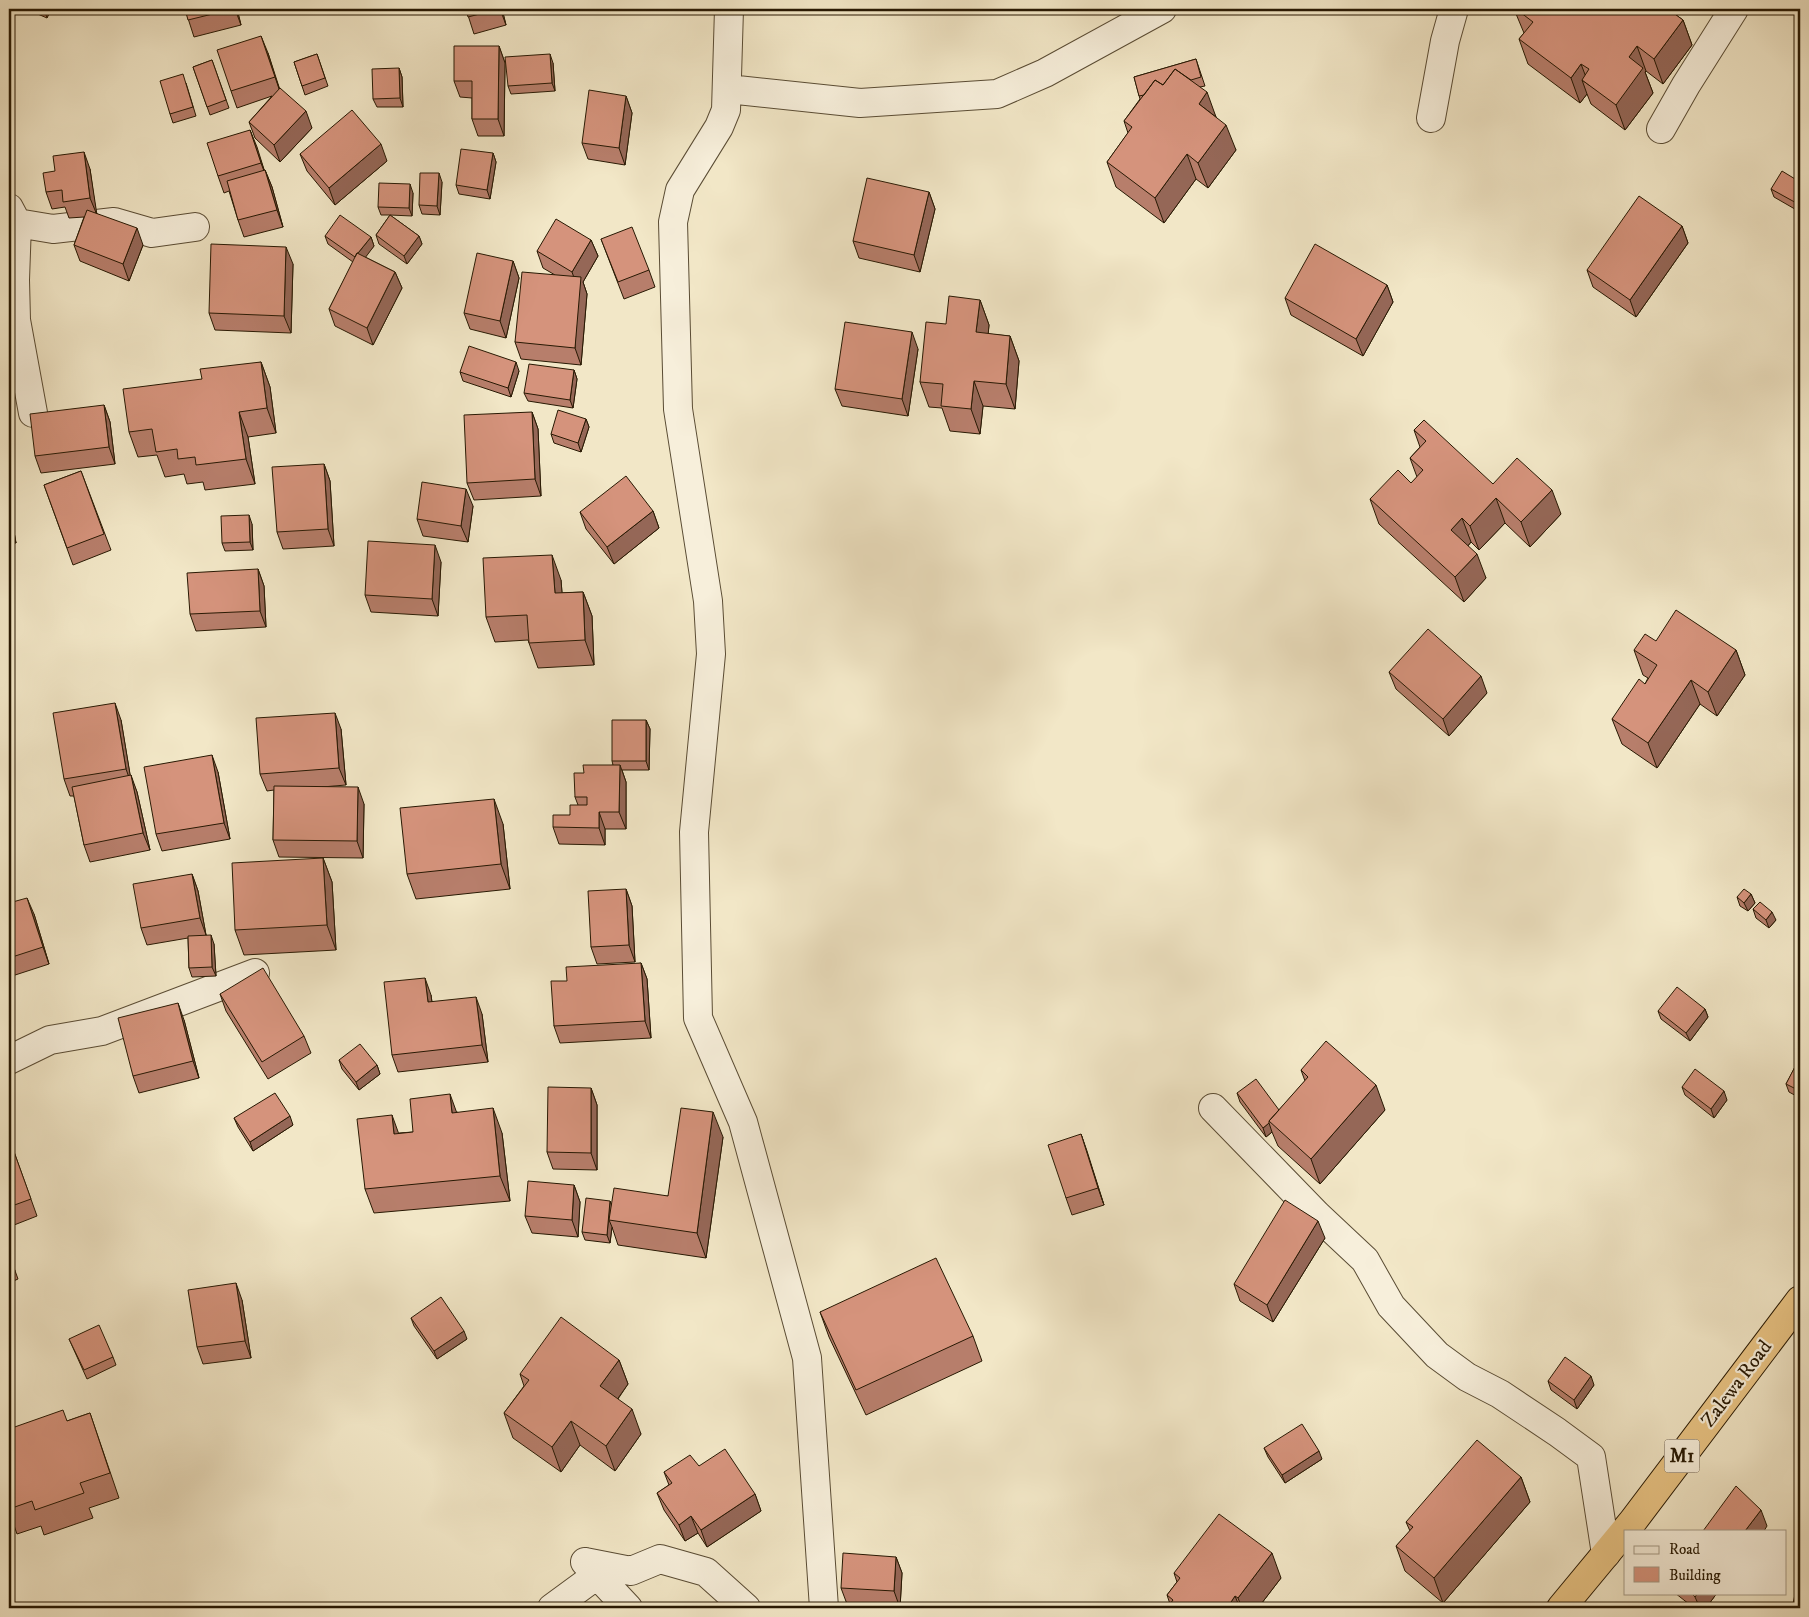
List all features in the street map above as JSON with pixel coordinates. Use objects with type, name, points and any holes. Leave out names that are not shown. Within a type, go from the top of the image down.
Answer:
[{"type":"highway","name":"Zalewa Road","points":[[1626,1530],[1800,1300]]},
{"type":"highway","name":"Zalewa Road","points":[[1561,1608],[1624,1533]]},
{"type":"street","points":[[729,9],[726,110],[719,127],[680,190],[673,222],[678,409],[708,601],[711,654],[694,832],[698,1018],[743,1122],[807,1358],[824,1608]]},
{"type":"street","points":[[728,89],[860,103],[997,94],[1045,73],[1162,9]]},
{"type":"street","points":[[1431,118],[1445,42],[1454,9]]},
{"type":"street","points":[[1661,129],[1686,85],[1734,9]]},
{"type":"street","points":[[33,413],[16,320],[13,215],[53,229],[114,222],[152,232],[195,227]]},
{"type":"street","points":[[9,1060],[50,1040],[102,1031],[255,973]]},
{"type":"street","points":[[1213,1108],[1317,1215],[1365,1260],[1390,1306],[1437,1355],[1467,1377],[1500,1394],[1591,1457],[1606,1554]]},
{"type":"street","points":[[628,1608],[585,1562],[631,1571],[660,1559],[706,1572],[746,1608]]},
{"type":"street","points":[[552,1608],[597,1575]]},
{"type":"building","points":[[185,9],[233,9],[188,20]]},
{"type":"building","points":[[466,9],[499,9],[468,17]]},
{"type":"building","points":[[1516,9],[1668,9],[1683,20],[1654,59],[1637,46],[1629,57],[1643,68],[1616,105],[1582,80],[1589,69],[1581,64],[1571,78],[1519,39],[1533,22]]},
{"type":"building","points":[[261,36],[275,77],[231,91],[217,50]]},
{"type":"building","points":[[454,46],[499,46],[498,119],[472,119],[472,81],[454,81]]},
{"type":"building","points":[[317,54],[325,78],[302,86],[294,62]]},
{"type":"building","points":[[550,54],[552,83],[508,86],[505,57]]},
{"type":"building","points":[[1196,59],[1201,77],[1191,80],[1175,69],[1163,85],[1155,80],[1144,95],[1139,96],[1134,77]]},
{"type":"building","points":[[212,60],[226,100],[207,107],[193,67]]},
{"type":"building","points":[[399,68],[400,98],[373,99],[372,69]]},
{"type":"building","points":[[1175,69],[1207,92],[1199,104],[1226,125],[1198,163],[1187,154],[1155,198],[1107,162],[1132,127],[1124,121],[1155,80],[1163,85]]},
{"type":"building","points":[[183,74],[193,107],[170,114],[160,81]]},
{"type":"building","points":[[280,88],[306,111],[274,145],[249,122]]},
{"type":"building","points":[[589,90],[626,96],[619,148],[582,143]]},
{"type":"building","points":[[352,110],[381,144],[329,188],[300,154]]},
{"type":"building","points":[[250,130],[261,163],[218,176],[207,143]]},
{"type":"building","points":[[461,149],[493,153],[487,190],[456,185]]},
{"type":"building","points":[[84,152],[90,198],[63,202],[62,190],[46,192],[43,173],[55,171],[53,156]]},
{"type":"building","points":[[265,170],[277,210],[238,220],[227,181]]},
{"type":"building","points":[[1782,171],[1800,182],[1800,205],[1771,189]]},
{"type":"building","points":[[420,173],[439,173],[437,206],[419,205]]},
{"type":"building","points":[[867,178],[929,192],[914,255],[853,241]]},
{"type":"building","points":[[379,183],[410,184],[409,208],[378,207]]},
{"type":"building","points":[[1639,196],[1682,226],[1630,300],[1587,270]]},
{"type":"building","points":[[87,210],[137,228],[123,264],[74,245]]},
{"type":"building","points":[[340,215],[371,237],[355,257],[325,236]]},
{"type":"building","points":[[390,215],[419,236],[404,256],[376,235]]},
{"type":"building","points":[[556,219],[591,240],[572,272],[537,251]]},
{"type":"building","points":[[632,227],[649,270],[618,282],[601,239]]},
{"type":"building","points":[[211,244],[286,247],[284,316],[209,313]]},
{"type":"building","points":[[1315,244],[1387,285],[1356,339],[1285,298]]},
{"type":"building","points":[[357,253],[395,272],[367,328],[329,309]]},
{"type":"building","points":[[477,253],[513,261],[500,321],[464,313]]},
{"type":"building","points":[[522,272],[581,277],[575,348],[515,342]]},
{"type":"building","points":[[949,296],[980,300],[976,332],[1010,336],[1006,384],[974,381],[971,409],[941,406],[943,384],[920,382],[926,322],[946,324]]},
{"type":"building","points":[[845,322],[912,332],[902,399],[835,389]]},
{"type":"building","points":[[469,346],[516,362],[508,388],[460,372]]},
{"type":"building","points":[[261,362],[267,408],[239,412],[246,459],[196,465],[195,457],[178,459],[177,449],[156,452],[152,429],[129,432],[123,389],[202,379],[200,369]]},
{"type":"building","points":[[529,364],[574,370],[570,400],[524,393]]},
{"type":"building","points":[[104,405],[109,447],[35,456],[30,414]]},
{"type":"building","points":[[558,410],[586,419],[578,443],[551,434]]},
{"type":"building","points":[[532,412],[535,479],[467,483],[464,415]]},
{"type":"building","points":[[1424,420],[1493,484],[1517,458],[1552,490],[1521,522],[1496,498],[1470,526],[1462,518],[1451,530],[1477,554],[1455,577],[1370,499],[1398,470],[1411,483],[1423,470],[1410,458],[1426,441],[1414,430]]},
{"type":"building","points":[[324,464],[328,529],[277,532],[272,467]]},
{"type":"building","points":[[81,471],[104,534],[67,548],[44,485]]},
{"type":"building","points":[[626,476],[653,511],[607,547],[580,512]]},
{"type":"building","points":[[422,482],[466,489],[461,526],[417,519]]},
{"type":"building","points":[[249,515],[250,542],[222,543],[221,516]]},
{"type":"building","points":[[368,541],[435,545],[432,599],[365,595]]},
{"type":"building","points":[[552,555],[555,593],[583,592],[585,640],[529,643],[527,615],[486,617],[483,558]]},
{"type":"building","points":[[258,569],[260,611],[190,614],[187,573]]},
{"type":"building","points":[[1676,610],[1736,650],[1708,692],[1691,680],[1648,743],[1612,719],[1639,679],[1645,684],[1657,665],[1634,650],[1645,634],[1656,641]]},
{"type":"building","points":[[1428,629],[1481,676],[1443,719],[1389,672]]},
{"type":"building","points":[[115,703],[126,769],[64,779],[53,713]]},
{"type":"building","points":[[335,713],[339,768],[260,774],[256,718]]},
{"type":"building","points":[[612,720],[646,720],[646,761],[612,761]]},
{"type":"building","points":[[212,755],[224,823],[156,834],[144,767]]},
{"type":"building","points":[[583,765],[620,765],[619,812],[599,812],[599,828],[553,827],[553,815],[570,815],[570,805],[587,805],[587,797],[575,797],[574,773],[584,773]]},
{"type":"building","points":[[131,775],[143,833],[84,845],[72,787]]},
{"type":"building","points":[[274,786],[358,787],[357,841],[273,840]]},
{"type":"building","points":[[494,799],[501,864],[407,874],[400,808]]},
{"type":"building","points":[[323,858],[327,925],[235,930],[232,863]]},
{"type":"building","points":[[192,874],[200,918],[141,928],[133,884]]},
{"type":"building","points":[[626,889],[629,945],[591,947],[588,891]]},
{"type":"building","points":[[1744,889],[1751,894],[1744,903],[1737,897]]},
{"type":"building","points":[[27,898],[43,947],[9,958],[9,903]]},
{"type":"building","points":[[1760,902],[1772,912],[1766,920],[1753,909]]},
{"type":"building","points":[[211,935],[212,967],[189,968],[188,936]]},
{"type":"building","points":[[641,963],[645,1021],[554,1026],[551,981],[567,981],[566,967]]},
{"type":"building","points":[[263,968],[304,1036],[262,1062],[220,994]]},
{"type":"building","points":[[425,978],[428,1002],[476,997],[482,1045],[392,1055],[384,982]]},
{"type":"building","points":[[1677,987],[1705,1009],[1686,1033],[1658,1011]]},
{"type":"building","points":[[178,1003],[193,1061],[133,1076],[118,1018]]},
{"type":"building","points":[[1326,1041],[1376,1085],[1311,1159],[1269,1121],[1308,1077],[1301,1070]]},
{"type":"building","points":[[360,1044],[377,1065],[356,1082],[339,1060]]},
{"type":"building","points":[[1800,1057],[1800,1091],[1786,1084]]},
{"type":"building","points":[[1695,1069],[1724,1091],[1711,1109],[1682,1087]]},
{"type":"building","points":[[1256,1079],[1279,1110],[1263,1128],[1237,1093]]},
{"type":"building","points":[[548,1087],[591,1088],[591,1153],[547,1152]]},
{"type":"building","points":[[275,1093],[290,1116],[250,1142],[234,1118]]},
{"type":"building","points":[[450,1094],[452,1113],[493,1108],[500,1176],[365,1189],[357,1119],[392,1115],[394,1134],[413,1132],[410,1099]]},
{"type":"building","points":[[681,1108],[713,1112],[697,1233],[609,1220],[614,1188],[668,1196]]},
{"type":"building","points":[[1081,1134],[1098,1188],[1066,1198],[1048,1145]]},
{"type":"building","points":[[13,1149],[31,1199],[9,1207],[9,1151]]},
{"type":"building","points":[[528,1181],[574,1185],[572,1220],[525,1216]]},
{"type":"building","points":[[586,1198],[610,1201],[607,1235],[582,1232]]},
{"type":"building","points":[[1285,1200],[1318,1221],[1267,1305],[1234,1284]]},
{"type":"building","points":[[9,1254],[15,1271],[9,1273]]},
{"type":"building","points":[[936,1258],[973,1336],[856,1390],[820,1312]]},
{"type":"building","points":[[236,1283],[245,1341],[197,1347],[188,1290]]},
{"type":"building","points":[[441,1297],[464,1331],[434,1351],[411,1318]]},
{"type":"building","points":[[561,1317],[619,1360],[600,1386],[632,1409],[606,1446],[571,1421],[552,1447],[504,1413],[529,1380],[520,1374]]},
{"type":"building","points":[[99,1325],[113,1357],[84,1370],[69,1339]]},
{"type":"building","points":[[1565,1357],[1591,1376],[1574,1400],[1548,1381]]},
{"type":"building","points":[[63,1410],[67,1421],[90,1413],[110,1473],[80,1483],[84,1493],[35,1510],[32,1501],[9,1509],[9,1429]]},
{"type":"building","points":[[1302,1424],[1319,1451],[1282,1475],[1264,1448]]},
{"type":"building","points":[[1477,1440],[1521,1477],[1434,1578],[1396,1546],[1413,1527],[1406,1522]]},
{"type":"building","points":[[725,1449],[755,1494],[701,1530],[691,1516],[679,1525],[657,1493],[672,1483],[664,1472],[690,1455],[699,1466]]},
{"type":"building","points":[[1736,1486],[1761,1510],[1746,1530],[1704,1530]]},
{"type":"building","points":[[1219,1514],[1272,1553],[1238,1598],[1235,1596],[1227,1608],[1167,1608],[1173,1600],[1167,1595],[1180,1578],[1174,1573]]},
{"type":"building","points":[[843,1553],[896,1557],[894,1591],[841,1588]]},
{"type":"building","points":[[1800,1572],[1800,1608],[1792,1608]]}]
